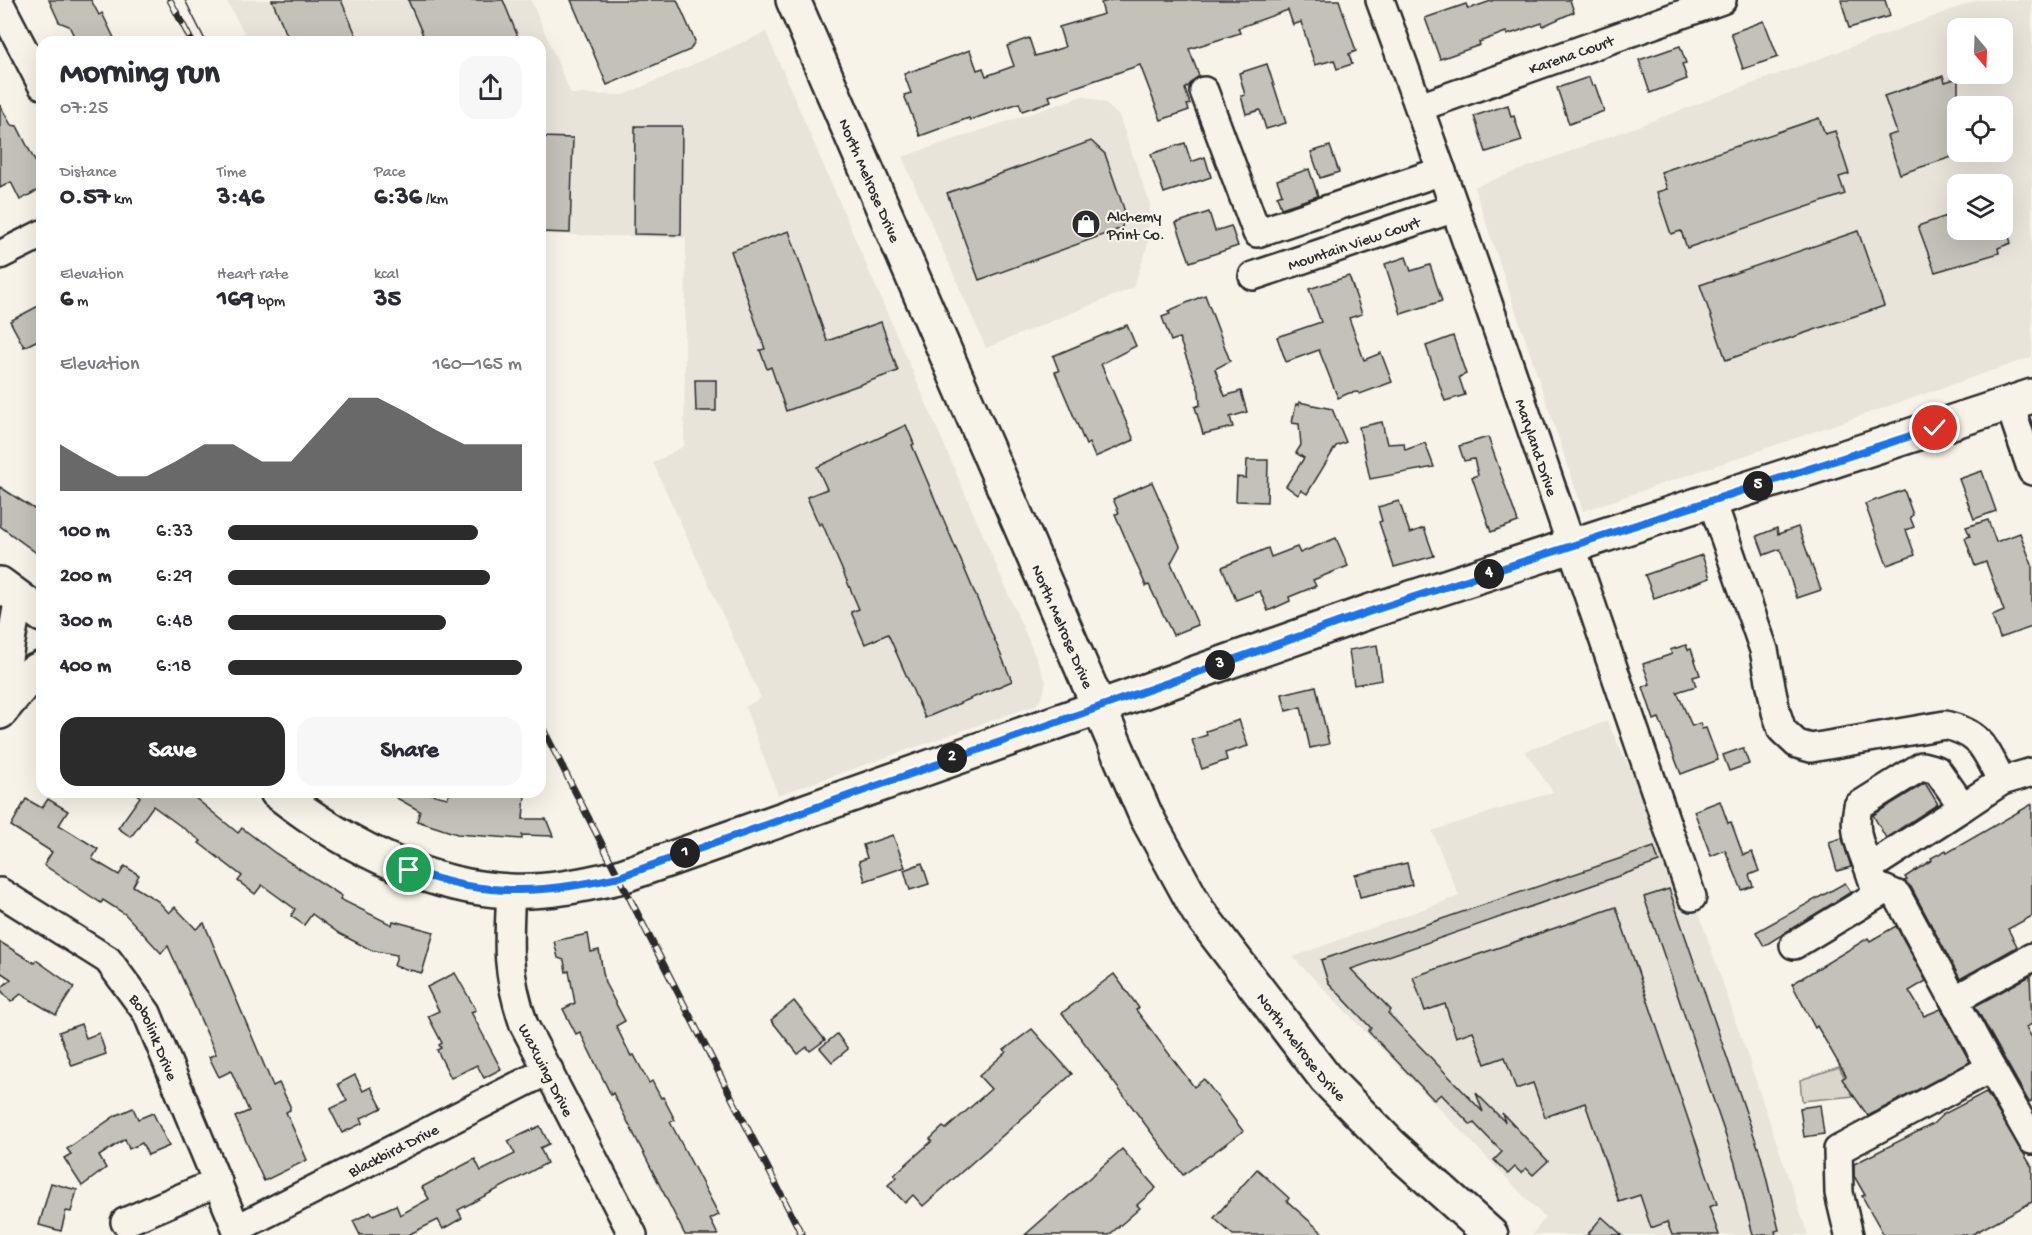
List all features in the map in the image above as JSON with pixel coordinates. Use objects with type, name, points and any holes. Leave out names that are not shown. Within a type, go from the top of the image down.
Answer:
[{"type":"main road","name":"North Melrose Drive","points":[[793,0],[1146,816],[1198,911],[1326,1079],[1392,1146],[1491,1235]]},
{"type":"main road","points":[[285,798],[305,814],[364,849],[409,870],[466,886],[511,891],[567,888],[619,877],[1368,612],[1570,548],[2020,399]]},
{"type":"main road","points":[[0,712],[36,671]]},
{"type":"street","name":"Maryland Drive","points":[[1380,0],[1501,336],[1570,548],[1692,897]]},
{"type":"street","name":"Karena Court","points":[[1420,107],[1722,0]]},
{"type":"street","points":[[0,4],[36,73]]},
{"type":"street","points":[[1204,91],[1257,233],[1442,171]]},
{"type":"street","name":"Mountain View Court","points":[[1253,276],[1455,208]]},
{"type":"street","points":[[0,255],[36,237]]},
{"type":"street","points":[[2020,399],[2032,471]]},
{"type":"street","points":[[1712,501],[1764,650],[1776,712],[1782,730],[1797,744],[1811,748],[1945,724],[1965,730],[1978,739],[2002,781]]},
{"type":"street","points":[[0,702],[20,599]]},
{"type":"street","points":[[1963,807],[1936,770],[1922,766],[1858,806],[1854,823],[1857,842],[1870,867],[1874,885],[1897,895],[2032,1140]]},
{"type":"street","points":[[1870,867],[2002,781],[2032,771]]},
{"type":"street","points":[[1794,945],[1885,890]]},
{"type":"street","name":"Waxwing Drive","points":[[511,891],[508,958],[512,988],[525,1025],[633,1235]]},
{"type":"street","name":"Bobolink Drive","points":[[0,892],[108,960],[147,1013],[238,1232]]},
{"type":"street","points":[[1954,1000],[2032,957]]},
{"type":"street","points":[[1849,1235],[1839,1193],[1838,1150],[1991,1068]]},
{"type":"street","name":"Blackbird Drive","points":[[238,1232],[549,1070]]},
{"type":"street","points":[[125,1222],[218,1182]]},
{"type":"shaded area","points":[[226,0],[531,0],[571,94],[624,95],[766,32],[1046,681],[1043,695],[1036,705],[778,795],[745,707],[761,698],[653,463],[684,446],[686,238],[546,234],[546,36],[246,36]]},
{"type":"shaded area","points":[[1978,0],[2032,0],[2032,357],[1583,511],[1474,187]]},
{"type":"shaded area","points":[[1083,96],[1105,103],[1119,116],[1150,204],[1147,248],[1133,288],[986,348],[902,157]]},
{"type":"shaded area","points":[[1607,721],[1698,910],[1808,1235],[1532,1235],[1545,1218],[1293,957],[1459,896],[1432,831],[1553,792],[1525,751]]},
{"type":"shaded area","points":[[1839,1067],[1854,1096],[1802,1101],[1800,1080]]},
{"type":"building","points":[[49,0],[91,0],[99,15],[102,13],[113,36],[74,36],[69,26],[59,22]]},
{"type":"building","points":[[272,0],[341,0],[356,36],[287,36]]},
{"type":"building","points":[[408,0],[503,0],[518,36],[423,36]]},
{"type":"building","points":[[571,0],[677,0],[695,41],[690,50],[607,85]]},
{"type":"building","points":[[1112,0],[1339,0],[1356,51],[1349,54],[1352,64],[1337,69],[1334,60],[1315,65],[1301,22],[1293,25],[1288,10],[1238,28],[1240,33],[1189,49],[1199,76],[1185,89],[1190,104],[1187,105],[1189,110],[1161,120],[1140,65],[1049,96],[1051,101],[1022,111],[1019,103],[920,136],[904,95],[911,93],[904,74],[970,50],[977,70],[983,68],[986,76],[1014,66],[1007,46],[1029,38],[1035,56],[1065,47],[1059,27],[1104,14],[1101,3]]},
{"type":"building","points":[[1494,0],[1570,0],[1574,12],[1543,26],[1542,23],[1507,35],[1506,32],[1479,42],[1480,45],[1440,59],[1425,18],[1466,4],[1468,9]]},
{"type":"building","points":[[1841,0],[1885,0],[1890,16],[1849,28]]},
{"type":"building","points":[[1764,21],[1778,57],[1743,69],[1731,33]]},
{"type":"building","points":[[1680,46],[1686,63],[1682,64],[1687,79],[1650,93],[1639,60]]},
{"type":"building","points":[[1267,64],[1286,123],[1266,129],[1260,110],[1246,114],[1241,96],[1245,95],[1239,73]]},
{"type":"building","points":[[1943,76],[1947,84],[1958,84],[1958,96],[1947,96],[1947,159],[1900,174],[1887,136],[1897,133],[1884,96]]},
{"type":"building","points":[[1589,77],[1592,86],[1595,85],[1604,111],[1569,124],[1557,88]]},
{"type":"building","points":[[0,105],[11,125],[17,126],[36,163],[36,191],[20,200],[11,182],[0,188]]},
{"type":"building","points":[[1508,105],[1522,141],[1486,152],[1474,116]]},
{"type":"building","points":[[1819,118],[1825,134],[1835,131],[1849,174],[1839,177],[1845,194],[1687,248],[1681,231],[1671,234],[1657,192],[1667,189],[1661,172]]},
{"type":"building","points":[[635,126],[682,126],[681,235],[634,234]]},
{"type":"building","points":[[546,137],[573,138],[570,233],[546,232]]},
{"type":"building","points":[[1091,141],[1105,154],[1124,209],[1122,228],[979,280],[947,193]]},
{"type":"building","points":[[1185,143],[1191,162],[1205,157],[1211,177],[1164,193],[1151,154]]},
{"type":"building","points":[[1330,146],[1339,172],[1320,178],[1311,152]]},
{"type":"building","points":[[1309,169],[1318,196],[1281,208],[1277,196],[1282,194],[1277,180]]},
{"type":"building","points":[[1209,212],[1215,231],[1231,226],[1238,246],[1190,262],[1176,223]]},
{"type":"building","points":[[1947,216],[1947,240],[2010,240],[2011,243],[1998,248],[1999,253],[1935,272],[1918,226]]},
{"type":"building","points":[[789,231],[827,341],[881,322],[898,371],[786,411],[771,367],[767,369],[760,350],[765,349],[731,251]]},
{"type":"building","points":[[1858,231],[1884,306],[1726,360],[1700,285]]},
{"type":"building","points":[[1406,257],[1411,271],[1430,265],[1442,301],[1401,314],[1385,264]]},
{"type":"building","points":[[1349,276],[1362,314],[1349,318],[1364,360],[1381,353],[1392,382],[1360,394],[1358,392],[1349,393],[1338,398],[1319,350],[1286,362],[1277,337],[1321,322],[1309,289]]},
{"type":"building","points":[[1205,295],[1230,361],[1215,369],[1225,396],[1241,391],[1247,412],[1230,417],[1233,427],[1203,434],[1195,407],[1200,405],[1199,391],[1179,338],[1171,341],[1162,317],[1170,314],[1168,311]]},
{"type":"building","points":[[36,307],[36,341],[24,347],[10,321]]},
{"type":"building","points":[[1127,325],[1136,346],[1101,364],[1134,440],[1095,457],[1089,443],[1086,445],[1055,372],[1059,371],[1053,356]]},
{"type":"building","points":[[1453,336],[1466,374],[1459,377],[1465,395],[1445,401],[1426,346]]},
{"type":"building","points":[[695,380],[716,380],[716,411],[696,411]]},
{"type":"building","points":[[1299,402],[1332,409],[1346,442],[1336,446],[1307,494],[1301,490],[1298,495],[1286,486],[1304,458],[1296,453],[1301,445],[1299,424],[1292,423],[1296,404],[1299,405]]},
{"type":"building","points":[[1382,422],[1387,444],[1404,443],[1405,450],[1425,443],[1434,467],[1370,479],[1359,427]]},
{"type":"building","points":[[906,425],[914,444],[912,445],[1012,681],[925,718],[888,634],[865,644],[851,612],[859,609],[822,523],[819,525],[807,497],[827,489],[817,467]]},
{"type":"building","points":[[1488,437],[1518,522],[1491,532],[1472,477],[1478,475],[1474,459],[1464,461],[1459,446]]},
{"type":"building","points":[[1247,460],[1268,460],[1267,502],[1236,501],[1237,477],[1246,478]]},
{"type":"building","points":[[1982,471],[1996,511],[1974,519],[1959,479]]},
{"type":"building","points":[[1152,482],[1180,546],[1171,563],[1198,625],[1173,635],[1149,585],[1146,586],[1115,514],[1119,513],[1113,499]]},
{"type":"building","points":[[0,487],[36,510],[36,553],[0,526]]},
{"type":"building","points":[[1904,490],[1913,515],[1910,517],[1914,527],[1906,530],[1915,555],[1887,565],[1865,504]]},
{"type":"building","points":[[1399,501],[1410,533],[1424,528],[1434,556],[1394,567],[1379,522],[1382,521],[1378,507]]},
{"type":"building","points":[[1988,520],[1996,542],[2020,533],[2032,565],[2032,627],[2000,638],[1992,616],[2004,611],[1986,562],[1975,566],[1965,538],[1970,536],[1966,527]]},
{"type":"building","points":[[1798,527],[1821,590],[1797,598],[1780,549],[1764,555],[1757,536],[1777,528],[1778,534]]},
{"type":"building","points":[[1336,538],[1348,566],[1313,580],[1316,586],[1289,597],[1290,601],[1268,611],[1260,591],[1236,600],[1222,567],[1268,548],[1271,557],[1297,547],[1300,553]]},
{"type":"building","points":[[1702,555],[1710,578],[1654,598],[1645,575]]},
{"type":"building","points":[[1377,645],[1382,680],[1354,685],[1349,650]]},
{"type":"building","points":[[1686,645],[1688,650],[1691,649],[1700,675],[1693,677],[1696,686],[1677,692],[1692,726],[1700,723],[1702,729],[1706,728],[1718,760],[1681,774],[1659,718],[1654,720],[1643,687],[1650,684],[1643,664],[1672,654],[1670,650]]},
{"type":"building","points":[[1316,686],[1329,744],[1310,748],[1301,707],[1286,711],[1282,694]]},
{"type":"building","points":[[1239,720],[1248,746],[1225,753],[1227,760],[1202,769],[1192,740],[1207,735],[1206,731]]},
{"type":"building","points":[[1743,748],[1749,764],[1729,771],[1723,755]]},
{"type":"building","points":[[1925,783],[1938,804],[1886,838],[1873,815]]},
{"type":"building","points":[[139,798],[195,798],[238,833],[242,828],[275,853],[342,896],[340,899],[392,925],[393,921],[434,932],[422,973],[394,966],[397,955],[371,950],[340,934],[312,914],[304,925],[291,916],[295,909],[262,885],[255,894],[238,881],[242,876],[199,843],[201,841],[153,806],[131,837],[118,828]]},
{"type":"building","points":[[397,798],[525,798],[523,819],[546,819],[553,836],[522,835],[522,839],[457,834],[417,821],[420,811]]},
{"type":"building","points":[[26,799],[42,808],[48,799],[68,811],[59,825],[98,849],[92,859],[119,875],[125,866],[139,875],[133,886],[158,901],[169,913],[175,907],[196,929],[204,923],[273,1086],[279,1083],[290,1106],[290,1110],[286,1112],[307,1160],[264,1181],[235,1117],[249,1111],[231,1071],[219,1077],[209,1057],[216,1054],[168,946],[161,953],[125,914],[103,900],[101,903],[44,865],[52,852],[11,826]]},
{"type":"building","points":[[1720,801],[1728,823],[1731,822],[1743,855],[1752,852],[1759,871],[1749,875],[1753,886],[1742,890],[1725,850],[1711,856],[1694,811]]},
{"type":"building","points":[[2032,804],[2032,916],[2008,929],[2017,946],[2015,948],[1960,979],[1911,887],[1904,881],[1907,880],[1905,877],[1932,860],[1931,858],[1946,850],[1947,853]]},
{"type":"building","points":[[893,835],[905,867],[865,881],[859,861],[867,858],[863,845]]},
{"type":"building","points":[[1842,838],[1851,867],[1837,871],[1829,842]]},
{"type":"building","points":[[1654,847],[1659,862],[1351,969],[1391,1010],[1388,1013],[1483,1112],[1476,1093],[1505,1122],[1502,1113],[1548,1161],[1533,1175],[1526,1168],[1521,1173],[1515,1167],[1508,1174],[1494,1160],[1502,1152],[1474,1123],[1471,1125],[1441,1094],[1434,1100],[1368,1031],[1371,1028],[1328,982],[1321,960]]},
{"type":"building","points":[[922,863],[929,884],[910,890],[904,870]]},
{"type":"building","points":[[1407,863],[1412,885],[1360,897],[1355,875]]},
{"type":"building","points":[[1845,883],[1851,892],[1764,946],[1756,932]]},
{"type":"building","points":[[1669,889],[1761,1156],[1779,1230],[1775,1231],[1776,1235],[1753,1235],[1735,1163],[1644,897]]},
{"type":"building","points":[[1616,907],[1717,1204],[1709,1207],[1719,1235],[1672,1235],[1667,1222],[1651,1228],[1640,1195],[1619,1202],[1585,1103],[1545,1117],[1533,1083],[1516,1089],[1505,1057],[1485,1064],[1473,1031],[1456,1037],[1445,1004],[1425,1011],[1413,977]]},
{"type":"building","points":[[1896,926],[1926,981],[1909,991],[1924,1016],[1941,1009],[1970,1062],[1868,1116],[1842,1079],[1846,1076],[1817,1026],[1815,1028],[1792,984],[1868,938],[1870,941]]},
{"type":"building","points":[[588,934],[591,952],[599,950],[605,983],[625,1021],[616,1026],[631,1056],[634,1055],[649,1083],[652,1081],[661,1098],[663,1097],[675,1120],[670,1122],[719,1215],[710,1219],[718,1235],[685,1235],[613,1093],[611,1095],[580,1032],[576,1034],[563,1009],[575,1003],[569,971],[566,972],[564,960],[558,958],[554,941]]},
{"type":"building","points":[[0,942],[34,963],[36,960],[74,987],[56,1015],[21,994],[11,1002],[0,989],[11,979],[0,972]]},
{"type":"building","points":[[455,973],[476,1010],[471,1012],[501,1069],[484,1078],[477,1065],[451,1078],[437,1050],[441,1048],[439,1045],[442,1043],[428,1016],[439,1011],[427,987]]},
{"type":"building","points":[[1114,974],[1139,1008],[1136,1010],[1194,1087],[1204,1079],[1243,1131],[1183,1175],[1062,1013]]},
{"type":"building","points":[[2030,976],[2032,1024],[2026,1027],[2032,1038],[2032,1101],[2029,1102],[1975,1006]]},
{"type":"building","points":[[794,1001],[825,1040],[810,1051],[807,1047],[798,1054],[771,1020]]},
{"type":"building","points":[[81,1024],[86,1038],[99,1033],[106,1054],[72,1066],[59,1032]]},
{"type":"building","points":[[1032,1029],[1072,1074],[923,1206],[913,1195],[905,1203],[888,1185],[897,1177],[894,1175],[932,1141],[930,1139],[943,1127],[946,1129],[991,1089],[979,1076],[1006,1052],[1004,1050]]},
{"type":"building","points":[[837,1034],[848,1049],[832,1062],[820,1048]]},
{"type":"building","points":[[355,1075],[363,1091],[371,1087],[382,1108],[361,1118],[363,1123],[342,1133],[330,1109],[347,1101],[338,1084]]},
{"type":"building","points":[[1986,1092],[2032,1167],[2032,1202],[1971,1235],[1884,1235],[1862,1196],[1865,1195],[1854,1176],[1854,1164],[1933,1124],[1942,1115]]},
{"type":"building","points":[[1820,1105],[1824,1134],[1804,1137],[1800,1108]]},
{"type":"building","points":[[133,1108],[138,1119],[153,1113],[169,1146],[148,1155],[142,1143],[129,1149],[125,1139],[99,1156],[106,1168],[82,1186],[64,1158],[71,1154],[67,1149],[115,1116]]},
{"type":"building","points":[[540,1126],[549,1144],[540,1148],[547,1163],[458,1210],[462,1218],[443,1229],[438,1220],[408,1235],[360,1235],[353,1221],[371,1212],[373,1215],[396,1205],[400,1215],[429,1199],[422,1187],[475,1159],[481,1171],[515,1154],[508,1141]]},
{"type":"building","points":[[1122,1149],[1156,1188],[1137,1205],[1140,1208],[1109,1235],[1025,1235]]},
{"type":"building","points":[[1257,1169],[1289,1198],[1287,1201],[1325,1235],[1233,1235],[1214,1218]]},
{"type":"building","points":[[51,1183],[77,1190],[71,1212],[66,1211],[61,1231],[39,1225]]},
{"type":"building","points":[[1602,1217],[1622,1235],[1587,1235]]},
{"type":"tram line","points":[[185,0],[203,36]]},
{"type":"tram line","points":[[546,735],[548,739]]},
{"type":"railway","points":[[170,0],[189,36]]},
{"type":"railway","points":[[546,735],[802,1235]]},
{"type":"place","name":"Alchemy Print Co.","points":[[1086,224]]},
{"type":"route","points":[[409,870],[466,886],[511,891],[567,888],[619,877],[1368,612],[1935,428]]}]
